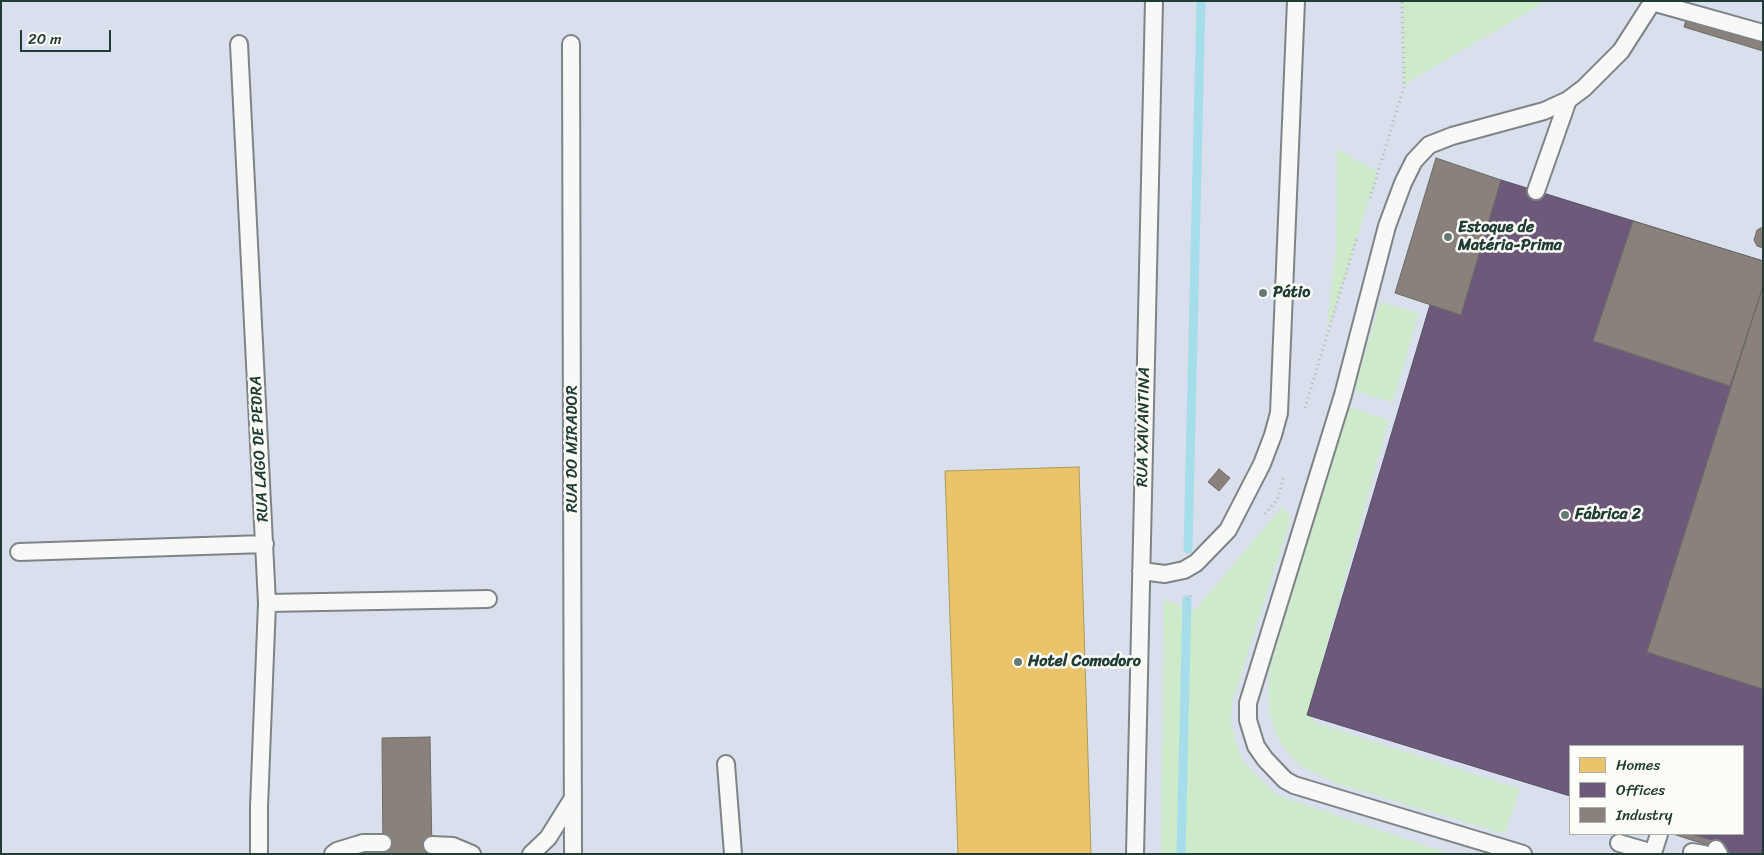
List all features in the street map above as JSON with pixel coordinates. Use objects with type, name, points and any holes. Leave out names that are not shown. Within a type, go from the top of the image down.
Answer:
[{"type":"lane","name":"RUA XAVANTINA","points":[[1135,854],[1154,1]]},
{"type":"lane","points":[[1141,571],[1165,574],[1184,570],[1196,563],[1228,530],[1262,464],[1279,413],[1296,1]]},
{"type":"lane","points":[[1523,854],[1294,785],[1284,780],[1265,759],[1256,746],[1248,720],[1248,703],[1343,395],[1387,226],[1414,160],[1429,145],[1452,136],[1544,111],[1568,100],[1584,88],[1621,50],[1653,2],[1763,33]]},
{"type":"lane","name":"RUA LAGO DE PEDRA","points":[[238,44],[265,544],[266,603],[259,854]]},
{"type":"lane","name":"RUA DO MIRADOR","points":[[572,44],[573,854]]},
{"type":"lane","points":[[1536,191],[1568,100]]},
{"type":"lane","points":[[18,552],[265,544]]},
{"type":"lane","points":[[266,603],[488,599]]},
{"type":"lane","points":[[726,764],[733,854]]},
{"type":"lane","points":[[531,854],[548,838],[573,798]]},
{"type":"lane","points":[[1618,843],[1653,853],[1660,835]]},
{"type":"lane","points":[[333,854],[363,842],[383,843]]},
{"type":"lane","points":[[432,844],[453,846],[472,854]]},
{"type":"path","points":[[1369,200],[1404,87],[1402,1]]},
{"type":"path","points":[[1331,320],[1357,236]]},
{"type":"shaded area","points":[[1,1],[1763,1],[1763,854],[1,854]]},
{"type":"green space","points":[[1402,1],[1547,1],[1413,79],[1404,87]]},
{"type":"green space","points":[[1337,149],[1378,172],[1326,336],[1336,250]]},
{"type":"green space","points":[[1380,302],[1419,313],[1393,402],[1354,391]]},
{"type":"green space","points":[[1349,407],[1389,420],[1308,713],[1316,723],[1520,789],[1505,834],[1338,784],[1302,767],[1280,742],[1274,728],[1270,715],[1268,693],[1270,668]]},
{"type":"green space","points":[[1282,507],[1289,515],[1290,521],[1232,702],[1231,724],[1238,749],[1245,764],[1277,795],[1450,854],[1161,854],[1164,599],[1194,611]]},
{"type":"building: Homes","name":"Hotel Comodoro","points":[[1079,467],[1091,854],[958,854],[945,471]]},
{"type":"building: Offices","name":"Fábrica 2","points":[[1501,180],[1763,261],[1763,854],[1715,854],[1719,842],[1694,835],[1744,835],[1744,745],[1569,745],[1569,796],[1307,715],[1430,305],[1461,315]]},
{"type":"building: Industry","points":[[1690,6],[1763,27],[1763,51],[1684,27]]},
{"type":"building: Industry","name":"Estoque de Matéria-Prima","points":[[1436,158],[1501,180],[1461,315],[1395,293]]},
{"type":"building: Industry","points":[[1633,221],[1763,261],[1763,286],[1730,386],[1593,341]]},
{"type":"building: Industry","points":[[1763,227],[1763,248],[1757,246],[1754,240],[1757,230]]},
{"type":"building: Industry","points":[[1763,286],[1763,689],[1647,652]]},
{"type":"building: Industry","points":[[1219,469],[1230,478],[1219,491],[1208,482]]},
{"type":"building: Industry","points":[[430,737],[432,854],[383,854],[382,738]]},
{"type":"building: Industry","points":[[1676,835],[1694,835],[1712,840],[1710,846]]},
{"type":"waterway","points":[[1188,549],[1201,1]]},
{"type":"waterway","points":[[1181,854],[1187,600]]},
{"type":"place","name":"Estoque de Matéria-Prima","points":[[1448,237]]},
{"type":"place","name":"Pátio","points":[[1263,293]]},
{"type":"place","name":"Fábrica 2","points":[[1565,515]]},
{"type":"place","name":"Hotel Comodoro","points":[[1018,662]]}]
